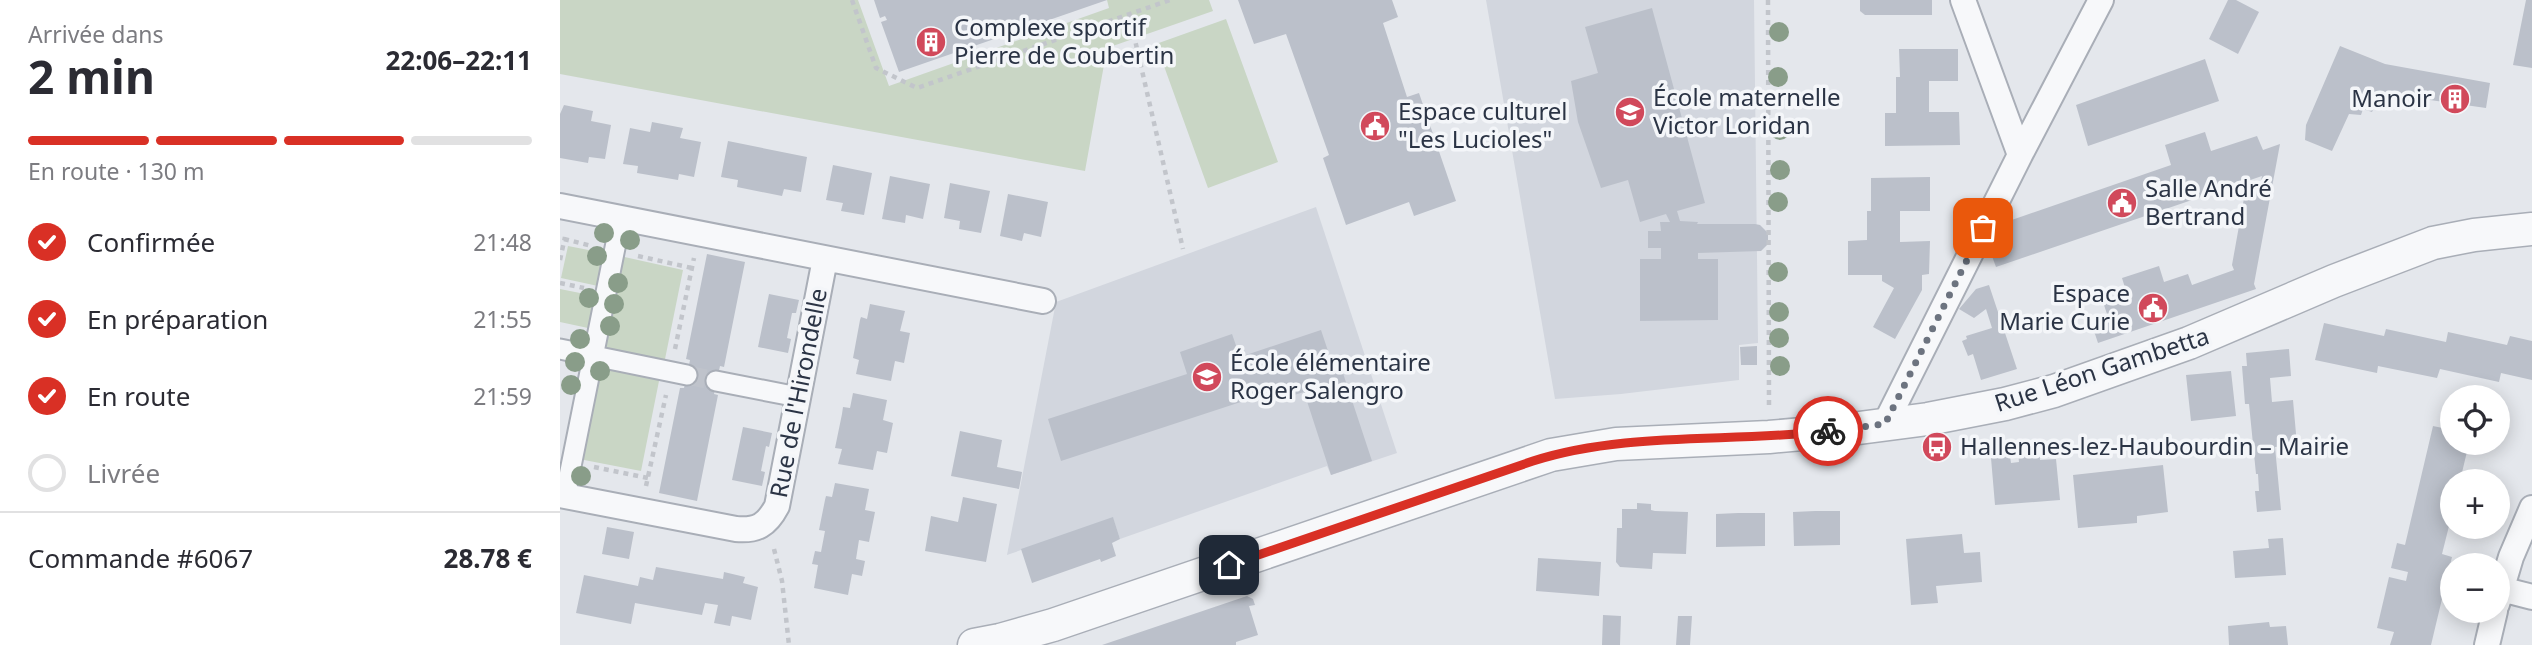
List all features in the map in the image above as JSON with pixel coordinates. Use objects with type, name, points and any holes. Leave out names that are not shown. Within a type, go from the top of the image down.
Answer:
[{"type":"street","points":[[1963,0],[2020,155]]},
{"type":"street","points":[[1885,424],[2101,0]]},
{"type":"street","name":"Rue de l'Hirondelle","points":[[560,206],[1043,301]]},
{"type":"street","points":[[563,495],[572,463],[621,218]]},
{"type":"street","name":"Rue Léon Gambetta","points":[[974,645],[1066,620],[1551,455],[1616,444],[1769,437],[1954,415],[2054,391],[2216,333],[2415,249],[2454,238],[2532,229]]},
{"type":"street","name":"Rue de l'Hirondelle","points":[[563,495],[736,529],[761,527],[771,518],[777,506],[825,259]]},
{"type":"street","points":[[560,349],[687,375]]},
{"type":"street","points":[[716,381],[798,397]]},
{"type":"street","points":[[2510,560],[2532,508]]},
{"type":"street","points":[[2510,600],[2532,597]]},
{"type":"street","points":[[2487,645],[2492,623]]},
{"type":"path","points":[[852,0],[876,68],[917,88],[1170,0]]},
{"type":"path","points":[[1768,0],[1769,437]]},
{"type":"path","points":[[1129,14],[1183,249]]},
{"type":"path","points":[[572,463],[648,478]]},
{"type":"path","points":[[761,527],[774,550],[782,582],[789,645]]},
{"type":"shaded area","name":"École maternelle Victor Loridan","points":[[1486,0],[1754,0],[1758,343],[1739,345],[1739,380],[1555,399]]},
{"type":"shaded area","name":"École élémentaire Roger Salengro","points":[[1316,207],[1397,453],[1331,475],[1327,466],[1120,539],[1113,518],[1007,555],[1056,302]]},
{"type":"green space","points":[[560,0],[858,0],[889,86],[1109,8],[1107,0],[1209,0],[1213,11],[1107,48],[1085,171],[560,74]]},
{"type":"green space","points":[[1226,19],[1278,162],[1208,188],[1156,44]]},
{"type":"green space","points":[[568,246],[604,253],[598,286],[561,278]]},
{"type":"green space","points":[[620,256],[683,270],[664,364],[600,351]]},
{"type":"green space","points":[[560,289],[595,296],[588,328],[560,322]]},
{"type":"green space","points":[[598,364],[660,376],[641,471],[579,459]]},
{"type":"building","name":"Complexe sportif Pierre de Coubertin","points":[[874,0],[1107,0],[899,72],[881,22],[887,20],[885,16],[880,18]]},
{"type":"building","name":"Espace culturel \"Les Lucioles\"","points":[[1238,0],[1392,0],[1398,17],[1383,23],[1407,97],[1419,93],[1456,201],[1414,216],[1409,202],[1346,225],[1323,158],[1329,155],[1286,34],[1254,44]]},
{"type":"building","points":[[1860,0],[1932,0],[1932,15],[1865,15],[1860,11]]},
{"type":"building","points":[[2228,0],[2236,0],[2259,12],[2238,54],[2209,39]]},
{"type":"building","points":[[2526,0],[2532,0],[2532,68],[2513,65]]},
{"type":"building","points":[[1652,8],[1705,203],[1677,211],[1680,221],[1698,222],[1697,224],[1755,224],[1768,233],[1768,244],[1761,251],[1698,253],[1698,259],[1718,259],[1718,320],[1640,321],[1640,259],[1661,259],[1661,248],[1648,248],[1648,231],[1661,231],[1660,222],[1670,222],[1666,214],[1640,222],[1628,180],[1601,188],[1578,122],[1571,81],[1598,73],[1585,27]]},
{"type":"building","name":"Manoir","points":[[2340,46],[2385,64],[2490,83],[2486,108],[2381,93],[2372,112],[2363,109],[2361,115],[2349,114],[2332,151],[2305,140],[2306,125]]},
{"type":"building","points":[[1899,49],[1958,49],[1958,81],[1929,81],[1929,112],[1959,112],[1960,145],[1885,146],[1885,113],[1896,113],[1896,77],[1900,77]]},
{"type":"building","points":[[2205,59],[2219,101],[2088,146],[2076,105]]},
{"type":"building","points":[[564,105],[593,111],[591,121],[611,125],[605,159],[589,157],[588,163],[560,158],[560,114]]},
{"type":"building","points":[[652,122],[683,128],[680,138],[701,142],[694,177],[679,174],[678,180],[637,173],[638,166],[623,164],[630,128],[650,132]]},
{"type":"building","points":[[2205,132],[2211,151],[2257,136],[2263,150],[2280,144],[2254,284],[2256,289],[2098,343],[2090,319],[2107,314],[2103,302],[2127,294],[2122,278],[2159,266],[2164,282],[2188,274],[2192,285],[2234,270],[2232,265],[2246,187],[2259,190],[2262,176],[1996,267],[1989,248],[2003,223],[2171,165],[2165,145]]},
{"type":"building","points":[[728,141],[807,157],[801,192],[784,189],[782,196],[737,187],[738,180],[721,177]]},
{"type":"building","points":[[833,165],[872,173],[864,215],[841,211],[843,203],[826,200]]},
{"type":"building","points":[[890,176],[930,184],[923,219],[906,215],[905,223],[882,219]]},
{"type":"building","points":[[1930,177],[1930,211],[1900,211],[1900,242],[1930,241],[1929,274],[1922,275],[1922,290],[1895,339],[1873,327],[1894,288],[1882,281],[1882,275],[1848,275],[1848,241],[1867,240],[1867,211],[1871,211],[1871,178]]},
{"type":"building","points":[[950,183],[990,191],[981,233],[959,229],[960,221],[944,218]]},
{"type":"building","points":[[1008,194],[1048,202],[1041,237],[1024,233],[1022,241],[1000,236]]},
{"type":"building","points":[[707,254],[745,262],[724,367],[720,366],[714,394],[718,395],[697,501],[659,493],[680,388],[684,388],[687,375],[690,360],[686,359]]},
{"type":"building","points":[[1989,285],[2017,369],[1981,380],[1973,354],[1968,356],[1962,341],[1967,339],[1966,336],[1992,328],[1986,309],[1974,318],[1959,309],[1976,289]]},
{"type":"building","points":[[769,294],[799,300],[796,313],[792,313],[787,338],[791,339],[788,353],[758,347]]},
{"type":"building","points":[[870,304],[905,311],[900,331],[910,333],[904,363],[895,361],[891,381],[856,374],[859,360],[853,358],[860,320],[861,317],[867,319]]},
{"type":"building","points":[[2324,323],[2384,336],[2386,329],[2446,342],[2448,332],[2507,345],[2510,336],[2532,341],[2532,380],[2501,373],[2499,382],[2440,369],[2437,378],[2378,366],[2377,373],[2315,360]]},
{"type":"building","points":[[1321,330],[1331,360],[1338,358],[1372,461],[1331,475],[1304,392],[1281,399],[1277,390],[1061,461],[1048,419],[1187,374],[1180,352],[1232,334],[1240,357]]},
{"type":"building","points":[[1757,346],[1757,365],[1741,365],[1740,347]]},
{"type":"building","points":[[2289,349],[2291,376],[2270,378],[2272,402],[2293,400],[2297,445],[2275,447],[2281,510],[2257,512],[2255,491],[2259,491],[2258,474],[2249,404],[2245,404],[2242,366],[2247,366],[2246,353]]},
{"type":"building","points":[[2231,371],[2236,416],[2191,421],[2186,375]]},
{"type":"building","points":[[853,393],[887,400],[883,420],[893,423],[887,453],[877,451],[873,470],[838,464],[842,449],[835,448],[843,407],[850,408]]},
{"type":"building","points":[[2433,426],[2440,427],[2440,455],[2466,455],[2463,469],[2440,469],[2440,539],[2446,539],[2440,553],[2440,607],[2431,645],[2390,645],[2394,632],[2377,628],[2389,577],[2406,581],[2408,572],[2391,568],[2397,543],[2405,545]]},
{"type":"building","points":[[743,427],[772,433],[769,447],[766,446],[761,471],[765,472],[762,486],[732,480]]},
{"type":"building","points":[[960,431],[1002,440],[997,467],[1022,472],[1019,489],[951,476]]},
{"type":"building","points":[[2039,449],[2040,460],[2056,459],[2060,500],[1995,505],[1991,458],[2010,456],[2011,463],[2019,462],[2018,452]]},
{"type":"building","points":[[2163,465],[2168,512],[2137,516],[2137,523],[2078,528],[2073,475]]},
{"type":"building","points":[[835,483],[869,489],[865,510],[875,512],[869,542],[859,540],[856,559],[865,561],[862,576],[852,574],[848,595],[814,588],[818,565],[812,564],[815,551],[821,552],[825,531],[819,530],[825,500],[826,496],[832,497]]},
{"type":"building","points":[[963,497],[997,504],[986,562],[925,551],[931,516],[958,522]]},
{"type":"building","points":[[1637,503],[1651,504],[1651,510],[1655,511],[1688,512],[1686,554],[1653,553],[1652,569],[1620,567],[1616,562],[1617,528],[1622,528],[1622,509],[1637,509]]},
{"type":"building","points":[[1840,511],[1840,545],[1794,546],[1793,512]]},
{"type":"building","points":[[1765,513],[1765,546],[1716,547],[1716,514]]},
{"type":"building","points":[[1113,517],[1120,539],[1112,543],[1116,556],[1032,583],[1021,549]]},
{"type":"building","points":[[607,527],[634,532],[629,559],[602,554]]},
{"type":"building","points":[[1962,534],[1964,553],[1980,552],[1982,582],[1936,586],[1938,603],[1911,605],[1906,539]]},
{"type":"building","points":[[2283,538],[2286,575],[2235,578],[2233,551],[2269,548],[2268,539]]},
{"type":"building","points":[[1538,558],[1601,562],[1599,596],[1536,591]]},
{"type":"building","points":[[656,567],[723,579],[724,572],[745,577],[743,583],[758,587],[751,620],[732,616],[730,626],[714,623],[718,605],[705,603],[702,615],[635,603],[631,624],[576,613],[584,575],[638,586],[640,577],[653,580]]},
{"type":"building","points":[[1247,596],[1253,599],[1255,605],[1249,606],[1258,635],[1236,642],[1236,645],[1102,645]]},
{"type":"building","points":[[1603,615],[1621,616],[1620,645],[1602,645]]},
{"type":"building","points":[[1678,616],[1692,616],[1690,645],[1676,645]]},
{"type":"building","points":[[2269,622],[2270,627],[2286,626],[2288,645],[2229,645],[2228,626]]},
{"type":"tunnel","points":[[687,375],[716,381]]},
{"type":"way so far","points":[[1828,431],[1885,424],[1983,228]]},
{"type":"place","name":"Complexe sportif Pierre de Coubertin","points":[[931,42]]},
{"type":"place","name":"Manoir","points":[[2455,99]]},
{"type":"place","name":"École maternelle Victor Loridan","points":[[1630,112]]},
{"type":"place","name":"Espace culturel \"Les Lucioles\"","points":[[1375,126]]},
{"type":"place","name":"Salle André Bertrand","points":[[2122,203]]},
{"type":"place","name":"Espace Marie Curie","points":[[2153,308]]},
{"type":"place","name":"École élémentaire Roger Salengro","points":[[1207,377]]},
{"type":"place","name":"Hallennes-lez-Haubourdin – Mairie","points":[[1937,447]]},
{"type":"route","points":[[1229,565],[1571,450],[1616,444],[1769,437],[1828,431]]}]
